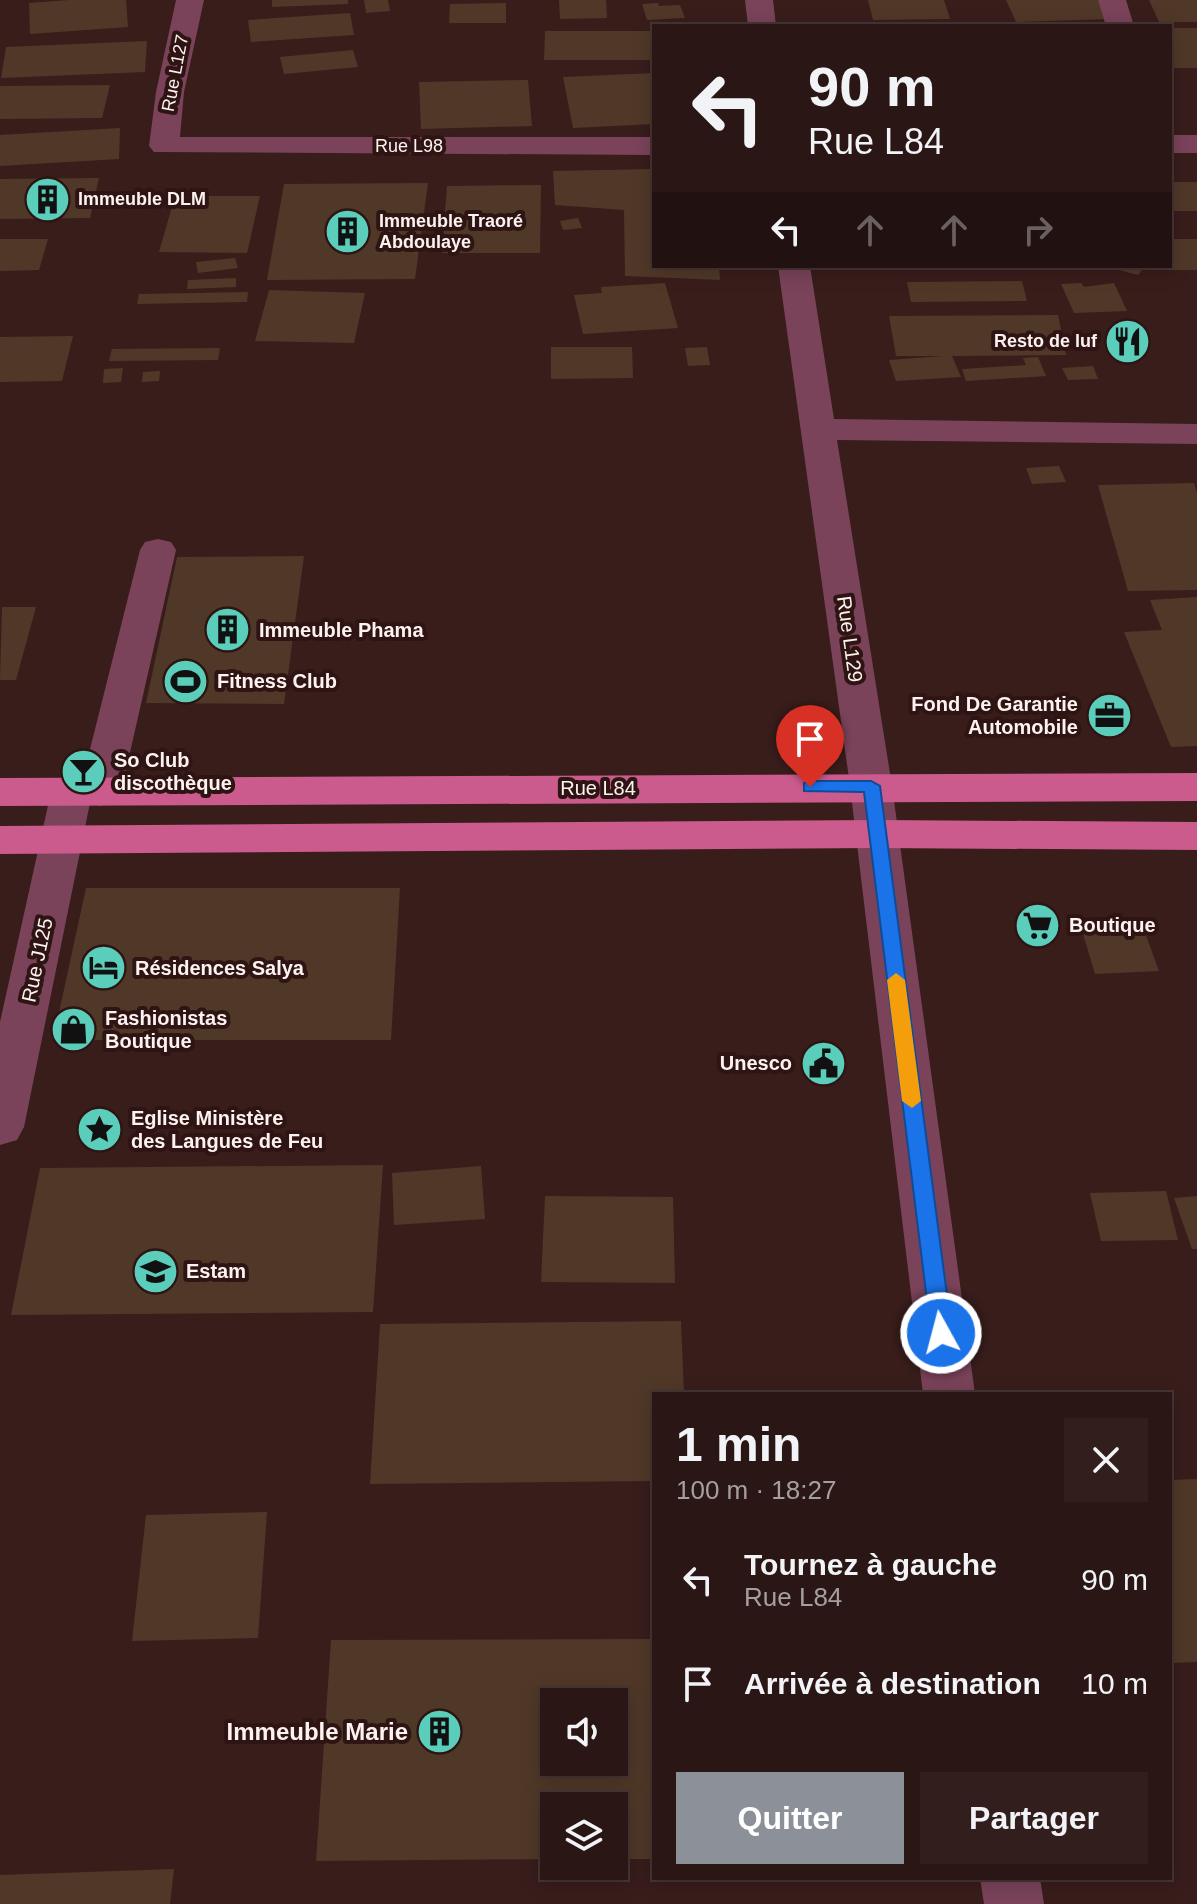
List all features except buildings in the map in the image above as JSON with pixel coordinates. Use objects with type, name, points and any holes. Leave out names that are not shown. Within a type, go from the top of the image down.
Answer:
[{"type":"main road","name":"Rue L84","points":[[0,792],[1197,787]]},
{"type":"main road","points":[[0,840],[877,834],[1197,836]]},
{"type":"street","name":"Rue L127","points":[[164,146],[168,103],[190,0]]},
{"type":"street","points":[[759,0],[762,24]]},
{"type":"street","points":[[1112,0],[1119,24]]},
{"type":"street","points":[[1172,144],[1197,144]]},
{"type":"street","name":"Rue L98","points":[[164,146],[652,146]]},
{"type":"street","name":"Rue L129","points":[[794,268],[871,786],[949,1392]]},
{"type":"street","points":[[819,429],[1197,434]]},
{"type":"street","name":"Rue J125","points":[[0,1127],[63,839],[86,792],[158,550]]},
{"type":"street","points":[[1010,1880],[1014,1904]]},
{"type":"slow traffic","points":[[896,980],[912,1101]]},
{"type":"place","name":"Immeuble DLM","points":[[47,199]]},
{"type":"place","name":"Immeuble Traoré Abdoulaye","points":[[348,231]]},
{"type":"place","name":"Resto de luf","points":[[1128,341]]},
{"type":"place","name":"Immeuble Phama","points":[[228,630]]},
{"type":"place","name":"Fitness Club","points":[[186,681]]},
{"type":"place","name":"Fond De Garantie Automobile","points":[[1109,715]]},
{"type":"place","name":"So Club discothèque","points":[[83,772]]},
{"type":"place","name":"Boutique","points":[[1038,925]]},
{"type":"place","name":"Résidences Salya","points":[[104,968]]},
{"type":"place","name":"Fashionistas Boutique","points":[[74,1030]]},
{"type":"place","name":"Unesco","points":[[823,1063]]},
{"type":"place","name":"Eglise Ministère des Langues de Feu","points":[[100,1129]]},
{"type":"place","name":"Estam","points":[[155,1271]]},
{"type":"place","name":"Immeuble Marie","points":[[439,1732]]},
{"type":"route","points":[[810,787],[871,786],[941,1333]]}]
